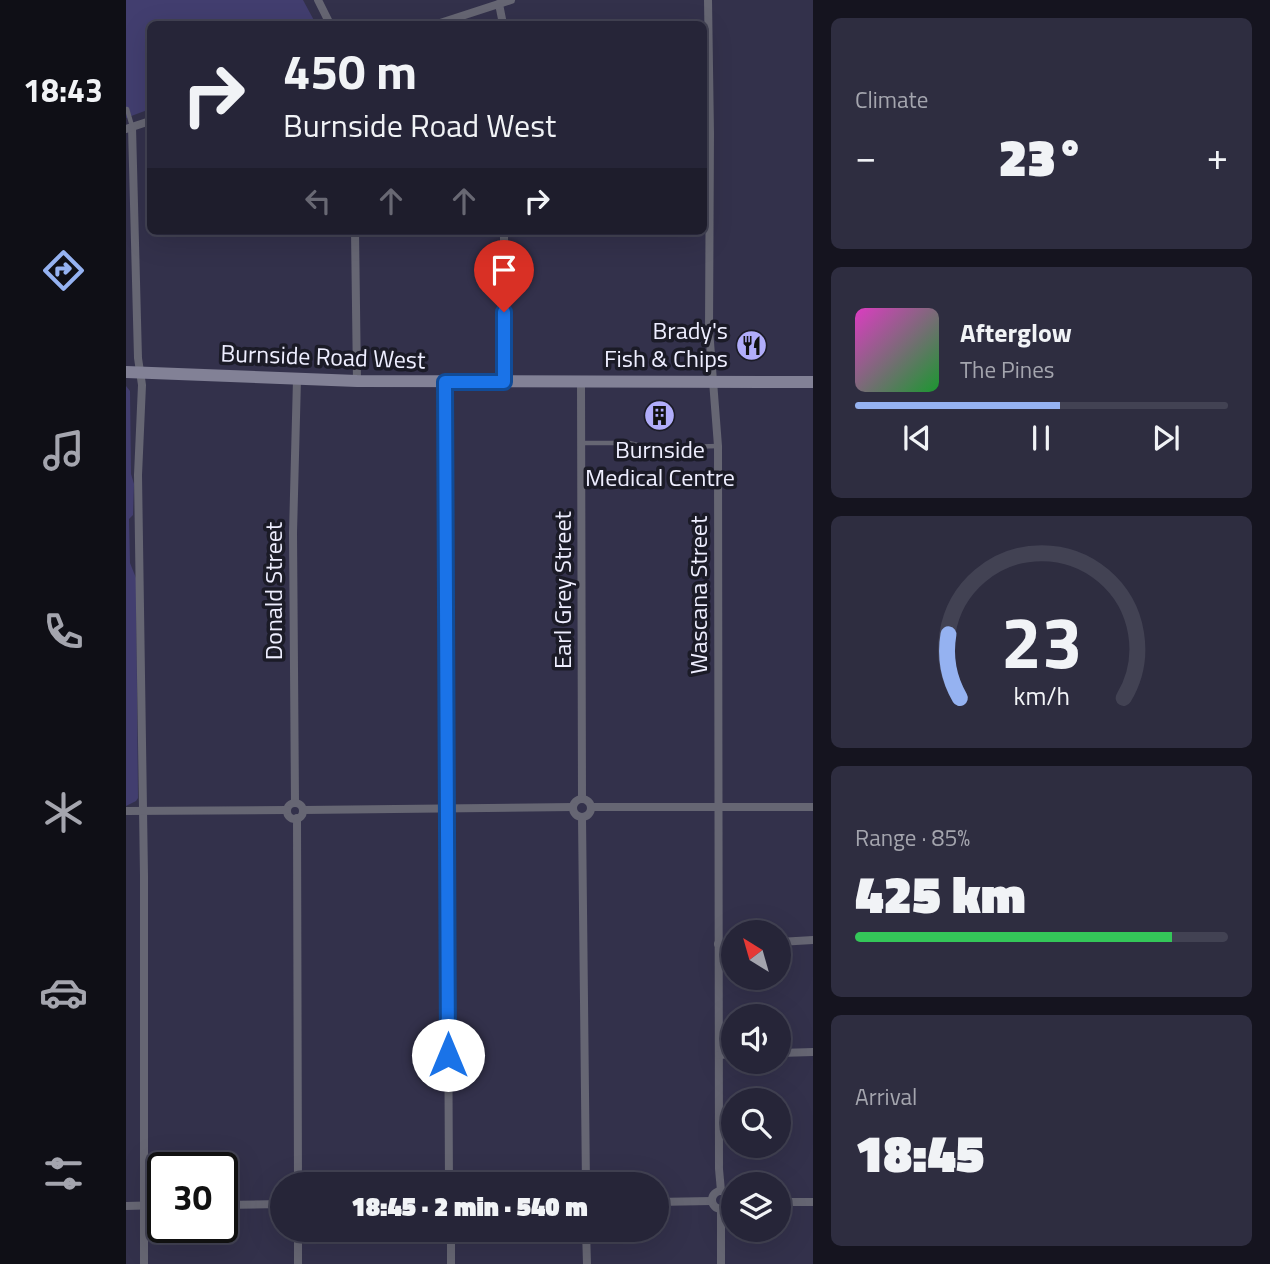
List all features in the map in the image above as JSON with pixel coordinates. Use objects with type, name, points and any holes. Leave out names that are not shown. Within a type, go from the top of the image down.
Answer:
[{"type":"main road","name":"Burnside Road West","points":[[126,371],[357,381],[813,382]]},
{"type":"street","points":[[318,0],[328,21]]},
{"type":"street","points":[[446,21],[511,0]]},
{"type":"street","name":"Wascana Street","points":[[708,0],[709,329],[718,446],[721,1191]]},
{"type":"street","points":[[499,4],[502,21]]},
{"type":"street","points":[[144,1264],[143,811],[138,533],[142,385],[138,358],[129,128],[147,122]]},
{"type":"street","points":[[355,235],[357,381]]},
{"type":"street","points":[[504,235],[504,382]]},
{"type":"street","name":"Donald Street","points":[[295,802],[293,533],[297,379]]},
{"type":"street","points":[[445,382],[449,1172]]},
{"type":"street","name":"Earl Grey Street","points":[[581,382],[582,799]]},
{"type":"street","points":[[573,807],[577,800],[582,799],[587,800],[591,807]]},
{"type":"street","points":[[295,802],[301,805],[303,810],[302,815],[297,818],[290,817],[287,810],[290,804],[295,802]]},
{"type":"street","points":[[303,810],[573,807]]},
{"type":"street","points":[[573,807],[577,815],[582,817]]},
{"type":"street","points":[[591,807],[813,807]]},
{"type":"street","points":[[582,817],[587,815],[591,807]]},
{"type":"street","points":[[126,811],[287,810]]},
{"type":"street","points":[[582,817],[586,1172]]},
{"type":"street","points":[[297,818],[298,1172]]},
{"type":"street","points":[[791,941],[813,940]]},
{"type":"street","points":[[791,1053],[813,1052]]},
{"type":"street","points":[[711,1201],[715,1193],[721,1191]]},
{"type":"street","points":[[669,1202],[711,1201]]},
{"type":"street","points":[[711,1201],[713,1206],[721,1210]]},
{"type":"street","points":[[791,1202],[813,1202]]},
{"type":"street","points":[[238,1205],[270,1204]]},
{"type":"street","points":[[126,1206],[147,1205]]},
{"type":"street","points":[[298,1242],[298,1264]]},
{"type":"street","points":[[451,1242],[451,1264]]},
{"type":"street","points":[[586,1242],[587,1264]]},
{"type":"street","points":[[721,1242],[721,1264]]},
{"type":"lane","points":[[127,109],[129,128]]},
{"type":"lane","points":[[581,443],[629,443],[650,448],[718,446]]},
{"type":"shaded area","points":[[126,0],[303,0],[314,21],[147,21],[147,110],[126,118]]},
{"type":"shaded area","points":[[126,386],[130,391],[131,474],[134,484],[133,515],[129,519],[130,563],[136,578],[138,798],[126,806]]},
{"type":"place","name":"Brady's Fish & Chips","points":[[751,345]]},
{"type":"place","name":"Burnside Medical Centre","points":[[660,416]]},
{"type":"route","points":[[448,1055],[445,382],[504,382],[504,312]]}]
